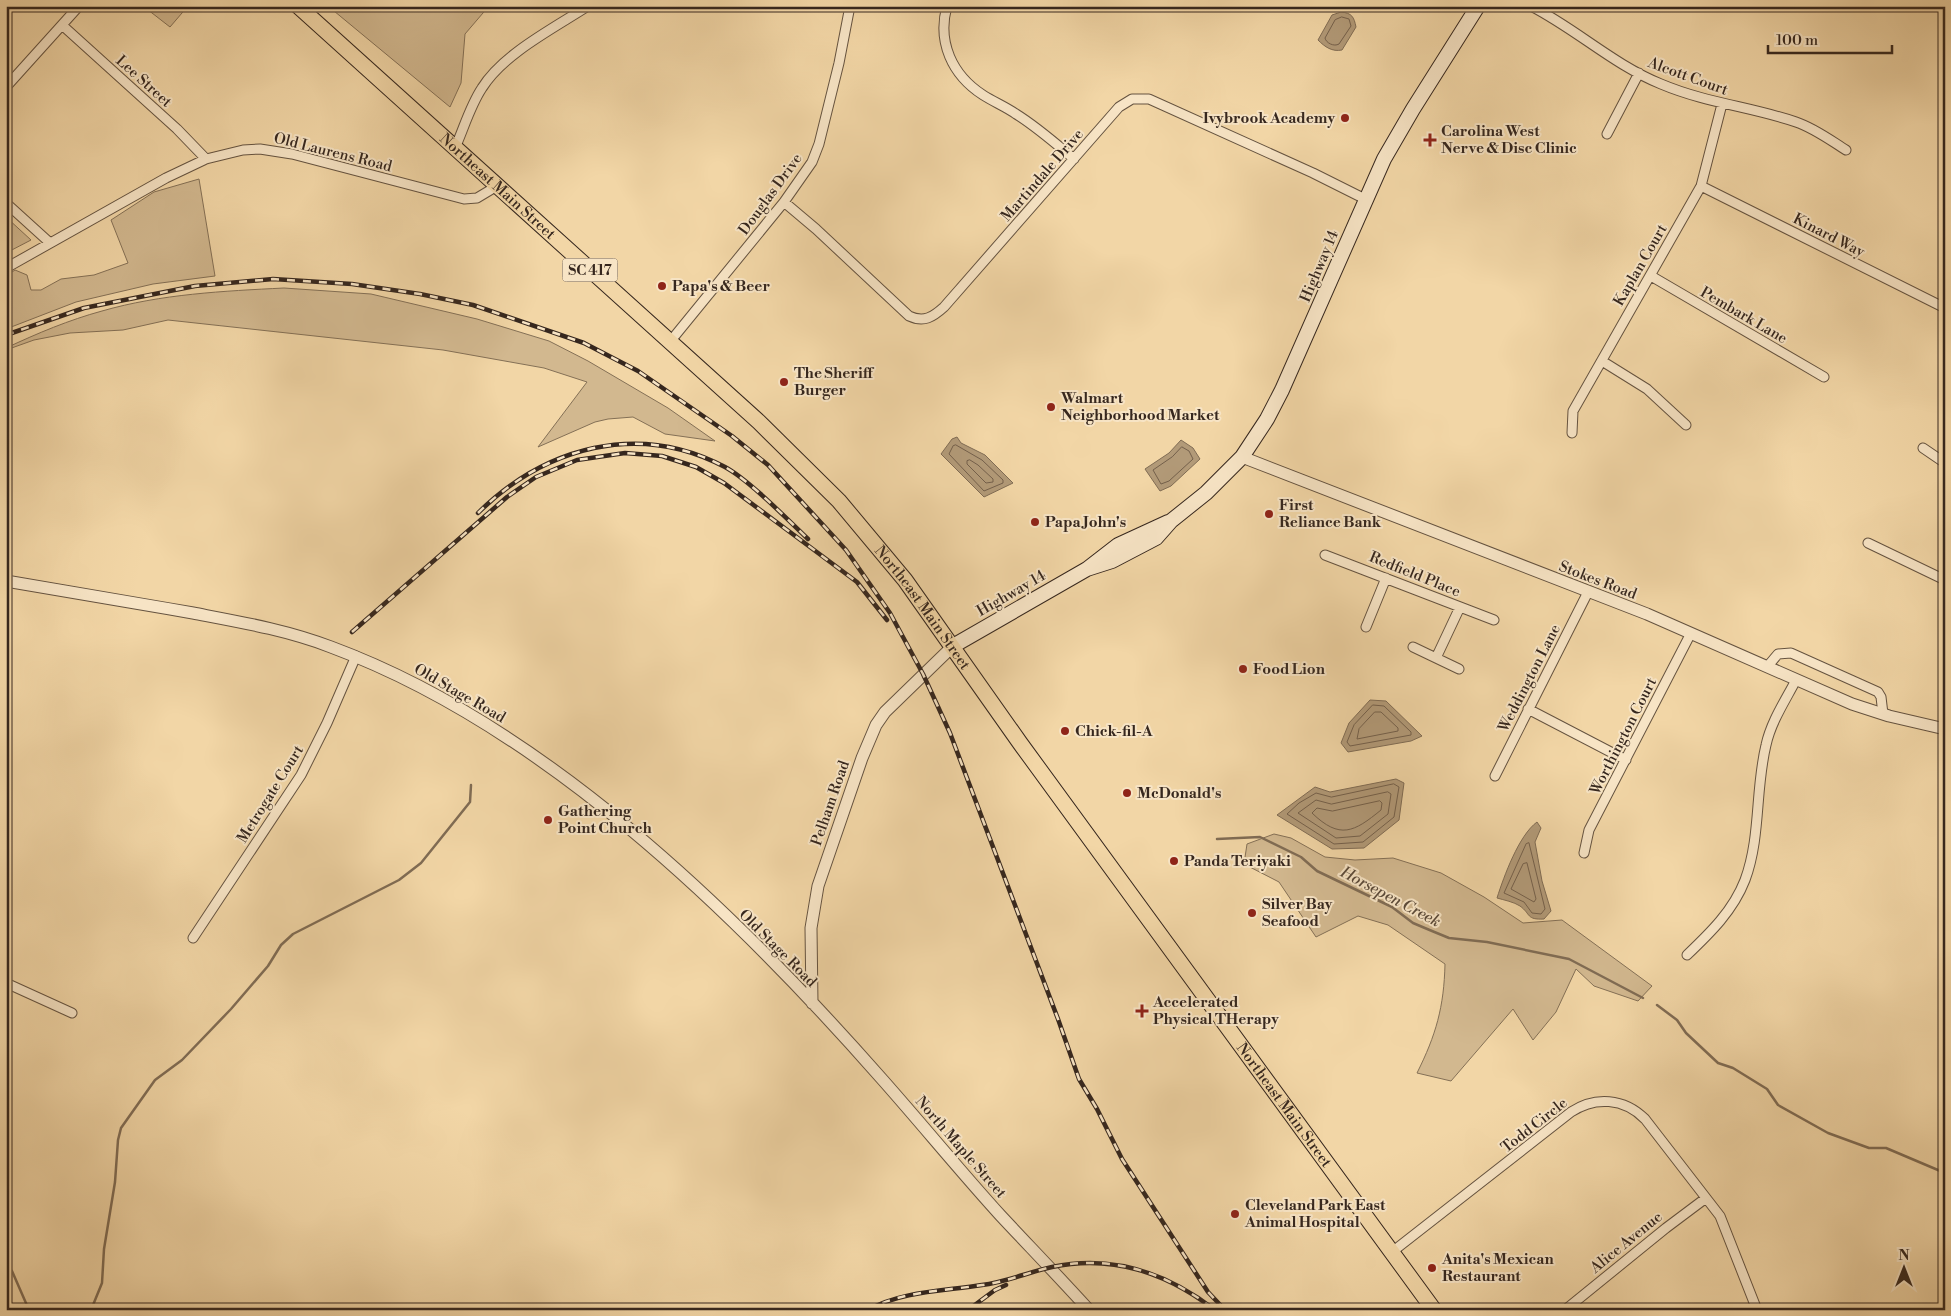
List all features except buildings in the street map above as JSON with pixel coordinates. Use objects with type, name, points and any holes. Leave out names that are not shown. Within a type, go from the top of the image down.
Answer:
[{"type":"main road","name":"Northeast Main Street","points":[[298,6],[669,343],[770,432],[839,501],[904,580],[953,646],[1020,743],[1434,1310]]},
{"type":"main road","name":"Highway 14","points":[[953,646],[1087,569],[1112,560],[1156,538],[1171,521],[1206,493],[1242,456],[1279,396],[1365,199],[1413,109],[1478,6]]},
{"type":"street","points":[[6,87],[79,6]]},
{"type":"street","points":[[455,148],[474,103],[488,79],[514,55],[588,6]]},
{"type":"street","name":"Douglas Drive","points":[[669,343],[807,172],[819,144],[839,63],[850,6]]},
{"type":"street","points":[[947,6],[944,38],[949,58],[958,74],[983,95],[1030,123],[1074,159]]},
{"type":"street","name":"Alcott Court","points":[[1531,6],[1638,73],[1661,84],[1722,104],[1796,122],[1813,129],[1846,150]]},
{"type":"street","name":"Lee Street","points":[[62,25],[177,129],[206,159]]},
{"type":"street","points":[[1607,134],[1638,73]]},
{"type":"street","name":"Martindale Drive","points":[[784,202],[816,229],[909,316],[925,320],[944,307],[1123,103],[1132,99],[1146,99],[1313,173],[1365,199]]},
{"type":"street","name":"Kaplan Court","points":[[1572,433],[1573,410],[1701,186],[1722,104]]},
{"type":"street","name":"Old Laurens Road","points":[[6,268],[166,178],[206,159],[243,150],[278,150],[464,199],[478,198],[497,186]]},
{"type":"street","name":"Kinard Way","points":[[1701,186],[1945,308]]},
{"type":"street","points":[[6,203],[50,242]]},
{"type":"street","name":"Pembark Lane","points":[[1650,276],[1824,377]]},
{"type":"street","points":[[1602,361],[1648,389],[1686,425]]},
{"type":"street","points":[[1923,448],[1945,464]]},
{"type":"street","name":"Stokes Road","points":[[1242,456],[1692,633],[1796,680],[1882,714],[1944,727]]},
{"type":"street","points":[[1868,542],[1945,580]]},
{"type":"street","name":"Redfield Place","points":[[1326,554],[1494,620]]},
{"type":"street","points":[[1366,627],[1386,578]]},
{"type":"street","name":"Old Stage Road","points":[[6,581],[250,624],[307,638],[393,672],[474,716],[518,745],[571,784],[673,868],[812,1003]]},
{"type":"street","name":"Weddington Lane","points":[[1495,776],[1588,592]]},
{"type":"street","points":[[1436,658],[1460,607]]},
{"type":"street","name":"Worthington Court","points":[[1584,853],[1589,830],[1692,633]]},
{"type":"street","name":"Pelham Road","points":[[812,1003],[812,928],[818,886],[862,758],[885,712],[953,646]]},
{"type":"street","points":[[1413,647],[1459,669]]},
{"type":"street","points":[[1767,667],[1778,654],[1791,653],[1878,692],[1881,697],[1882,714]]},
{"type":"street","name":"Metrogate Court","points":[[193,938],[301,775],[327,724],[356,656]]},
{"type":"street","points":[[1687,955],[1725,916],[1744,881],[1755,836],[1766,745],[1777,714],[1796,680]]},
{"type":"street","points":[[1528,709],[1626,760]]},
{"type":"street","points":[[6,983],[72,1013]]},
{"type":"street","name":"North Maple Street","points":[[812,1003],[879,1076],[1001,1216],[1089,1310]]},
{"type":"street","name":"Todd Circle","points":[[1392,1252],[1571,1112],[1596,1102],[1619,1103],[1640,1114],[1725,1224],[1757,1310]]},
{"type":"street","name":"Alice Avenue","points":[[1565,1310],[1706,1198]]},
{"type":"street","points":[[1857,1310],[1889,1310]]},
{"type":"shaded area","points":[[143,6],[188,6],[170,27]]},
{"type":"shaded area","points":[[340,6],[489,6],[465,34],[461,83],[450,107],[334,11]]},
{"type":"shaded area","points":[[199,179],[215,276],[153,284],[76,302],[6,329],[6,276],[15,270],[27,275],[31,290],[41,290],[61,279],[94,275],[128,263],[111,220],[154,192]]},
{"type":"shaded area","points":[[6,217],[31,240],[6,253]]},
{"type":"shaded area","points":[[284,288],[371,294],[477,319],[549,341],[588,361],[668,408],[715,441],[665,434],[633,417],[595,422],[538,447],[587,382],[544,368],[443,350],[168,320],[123,330],[70,333],[34,340],[6,350],[6,348],[18,342],[42,332],[124,305],[193,294]]},
{"type":"shaded area","points":[[1274,834],[1291,838],[1325,857],[1355,860],[1393,858],[1441,873],[1484,897],[1523,923],[1562,920],[1652,986],[1638,1001],[1594,986],[1576,969],[1556,1012],[1533,1040],[1513,1009],[1451,1081],[1417,1073],[1438,1020],[1443,994],[1445,964],[1388,925],[1358,916],[1316,937],[1279,882],[1244,864],[1247,844]]},
{"type":"water","points":[[1341,12],[1352,16],[1356,27],[1342,50],[1332,50],[1318,40],[1332,15]]},
{"type":"water","points":[[957,437],[961,443],[985,455],[1013,483],[984,497],[941,454],[952,439]]},
{"type":"water","points":[[1181,440],[1193,448],[1200,459],[1171,486],[1160,491],[1145,469],[1169,453]]},
{"type":"water","points":[[1370,700],[1386,701],[1422,736],[1411,741],[1348,752],[1341,743],[1349,723]]},
{"type":"water","points":[[1396,779],[1404,783],[1399,820],[1364,848],[1332,849],[1277,815],[1315,787],[1330,792]]},
{"type":"water","points":[[1537,822],[1541,828],[1535,842],[1542,881],[1551,911],[1544,919],[1534,919],[1518,905],[1497,898],[1518,846],[1530,828]]},
{"type":"waterway","points":[[91,1310],[102,1283],[104,1249],[115,1182],[118,1140],[121,1128],[155,1080],[182,1060],[231,1009],[268,966],[281,945],[293,934],[399,880],[421,863],[470,802],[471,785]]},
{"type":"waterway","name":"Horsepen Creek","points":[[1217,839],[1260,837],[1301,857],[1317,871],[1392,907],[1413,923],[1432,931],[1449,938],[1487,942],[1569,959],[1643,998]]},
{"type":"waterway","name":"Horsepen Creek","points":[[1657,1005],[1677,1020],[1686,1033],[1718,1063],[1733,1068],[1767,1089],[1778,1105],[1828,1133],[1869,1148],[1886,1148],[1945,1173]]},
{"type":"waterway","points":[[6,1264],[12,1271],[29,1310]]},
{"type":"railway","points":[[6,335],[84,308],[195,286],[273,279],[352,284],[420,294],[473,305],[584,343],[638,371],[732,436],[768,465],[846,550],[890,613],[923,674],[950,733],[1079,1079],[1097,1109],[1122,1159],[1208,1292],[1225,1310]]},
{"type":"railway","points":[[478,513],[504,490],[533,472],[563,457],[594,448],[626,444],[659,446],[692,453],[735,473],[768,500],[808,539]]},
{"type":"railway","points":[[352,632],[507,497],[536,477],[577,460],[625,453],[662,456],[696,467],[724,483],[857,582],[887,620]]},
{"type":"railway","points":[[868,1310],[909,1295],[991,1284],[1052,1267],[1096,1263],[1118,1265],[1158,1277],[1178,1286],[1215,1310]]},
{"type":"railway","points":[[968,1310],[995,1290],[1006,1285]]},
{"type":"place","name":"Ivybrook Academy","points":[[1345,118]]},
{"type":"place","name":"Carolina West Nerve & Disc Clinic","points":[[1430,140]]},
{"type":"place","name":"Papa's & Beer","points":[[662,286]]},
{"type":"place","name":"The Sheriff Burger","points":[[784,382]]},
{"type":"place","name":"Walmart Neighborhood Market","points":[[1051,407]]},
{"type":"place","name":"First Reliance Bank","points":[[1269,514]]},
{"type":"place","name":"Papa John's","points":[[1035,522]]},
{"type":"place","name":"Food Lion","points":[[1243,669]]},
{"type":"place","name":"Chick-fil-A","points":[[1065,731]]},
{"type":"place","name":"McDonald's","points":[[1127,793]]},
{"type":"place","name":"Gathering Point Church","points":[[548,820]]},
{"type":"place","name":"Panda Teriyaki","points":[[1174,861]]},
{"type":"place","name":"Silver Bay Seafood","points":[[1252,913]]},
{"type":"place","name":"Accelerated Physical THerapy","points":[[1142,1011]]},
{"type":"place","name":"Cleveland Park East Animal Hospital","points":[[1235,1214]]},
{"type":"place","name":"Anita's Mexican Restaurant","points":[[1432,1268]]}]
